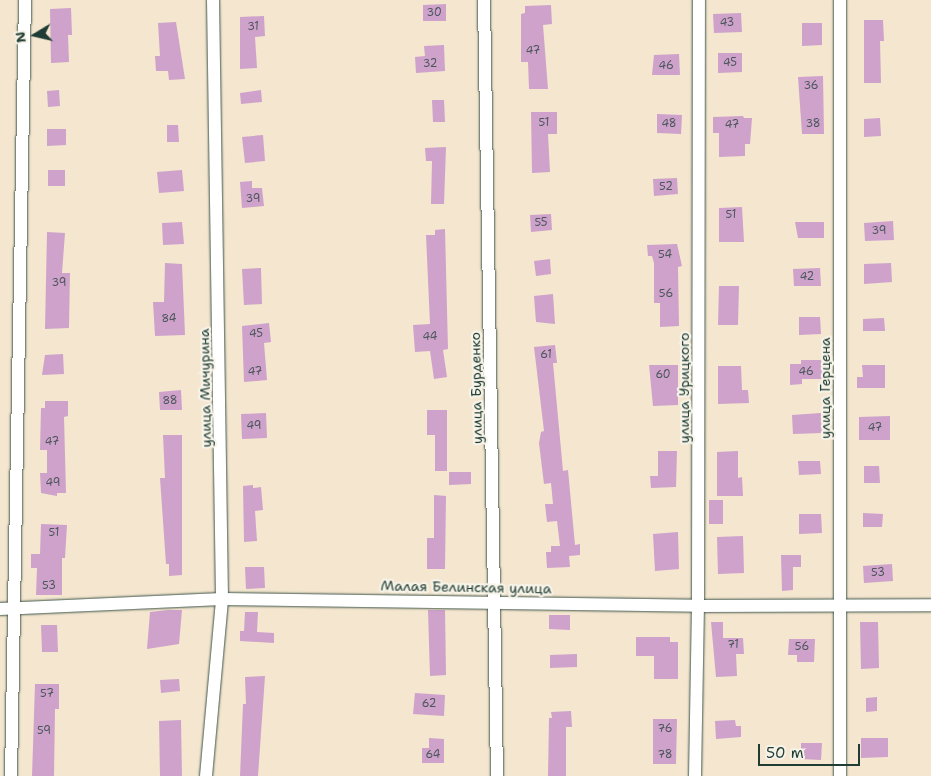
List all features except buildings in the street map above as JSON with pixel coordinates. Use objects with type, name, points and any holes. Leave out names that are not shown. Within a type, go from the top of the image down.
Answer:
[{"type":"street","points":[[12,776],[25,0]]},
{"type":"street","name":"улица Мичурина","points":[[206,776],[222,599],[213,0]]},
{"type":"street","name":"улица Бурденко","points":[[484,0],[497,776]]},
{"type":"street","name":"улица Урицкого","points":[[695,776],[698,606],[699,0]]},
{"type":"street","name":"улица Герцена","points":[[840,0],[840,776]]},
{"type":"street","name":"Малая Белинская улица","points":[[0,609],[222,599],[494,601],[698,606],[931,605]]}]
